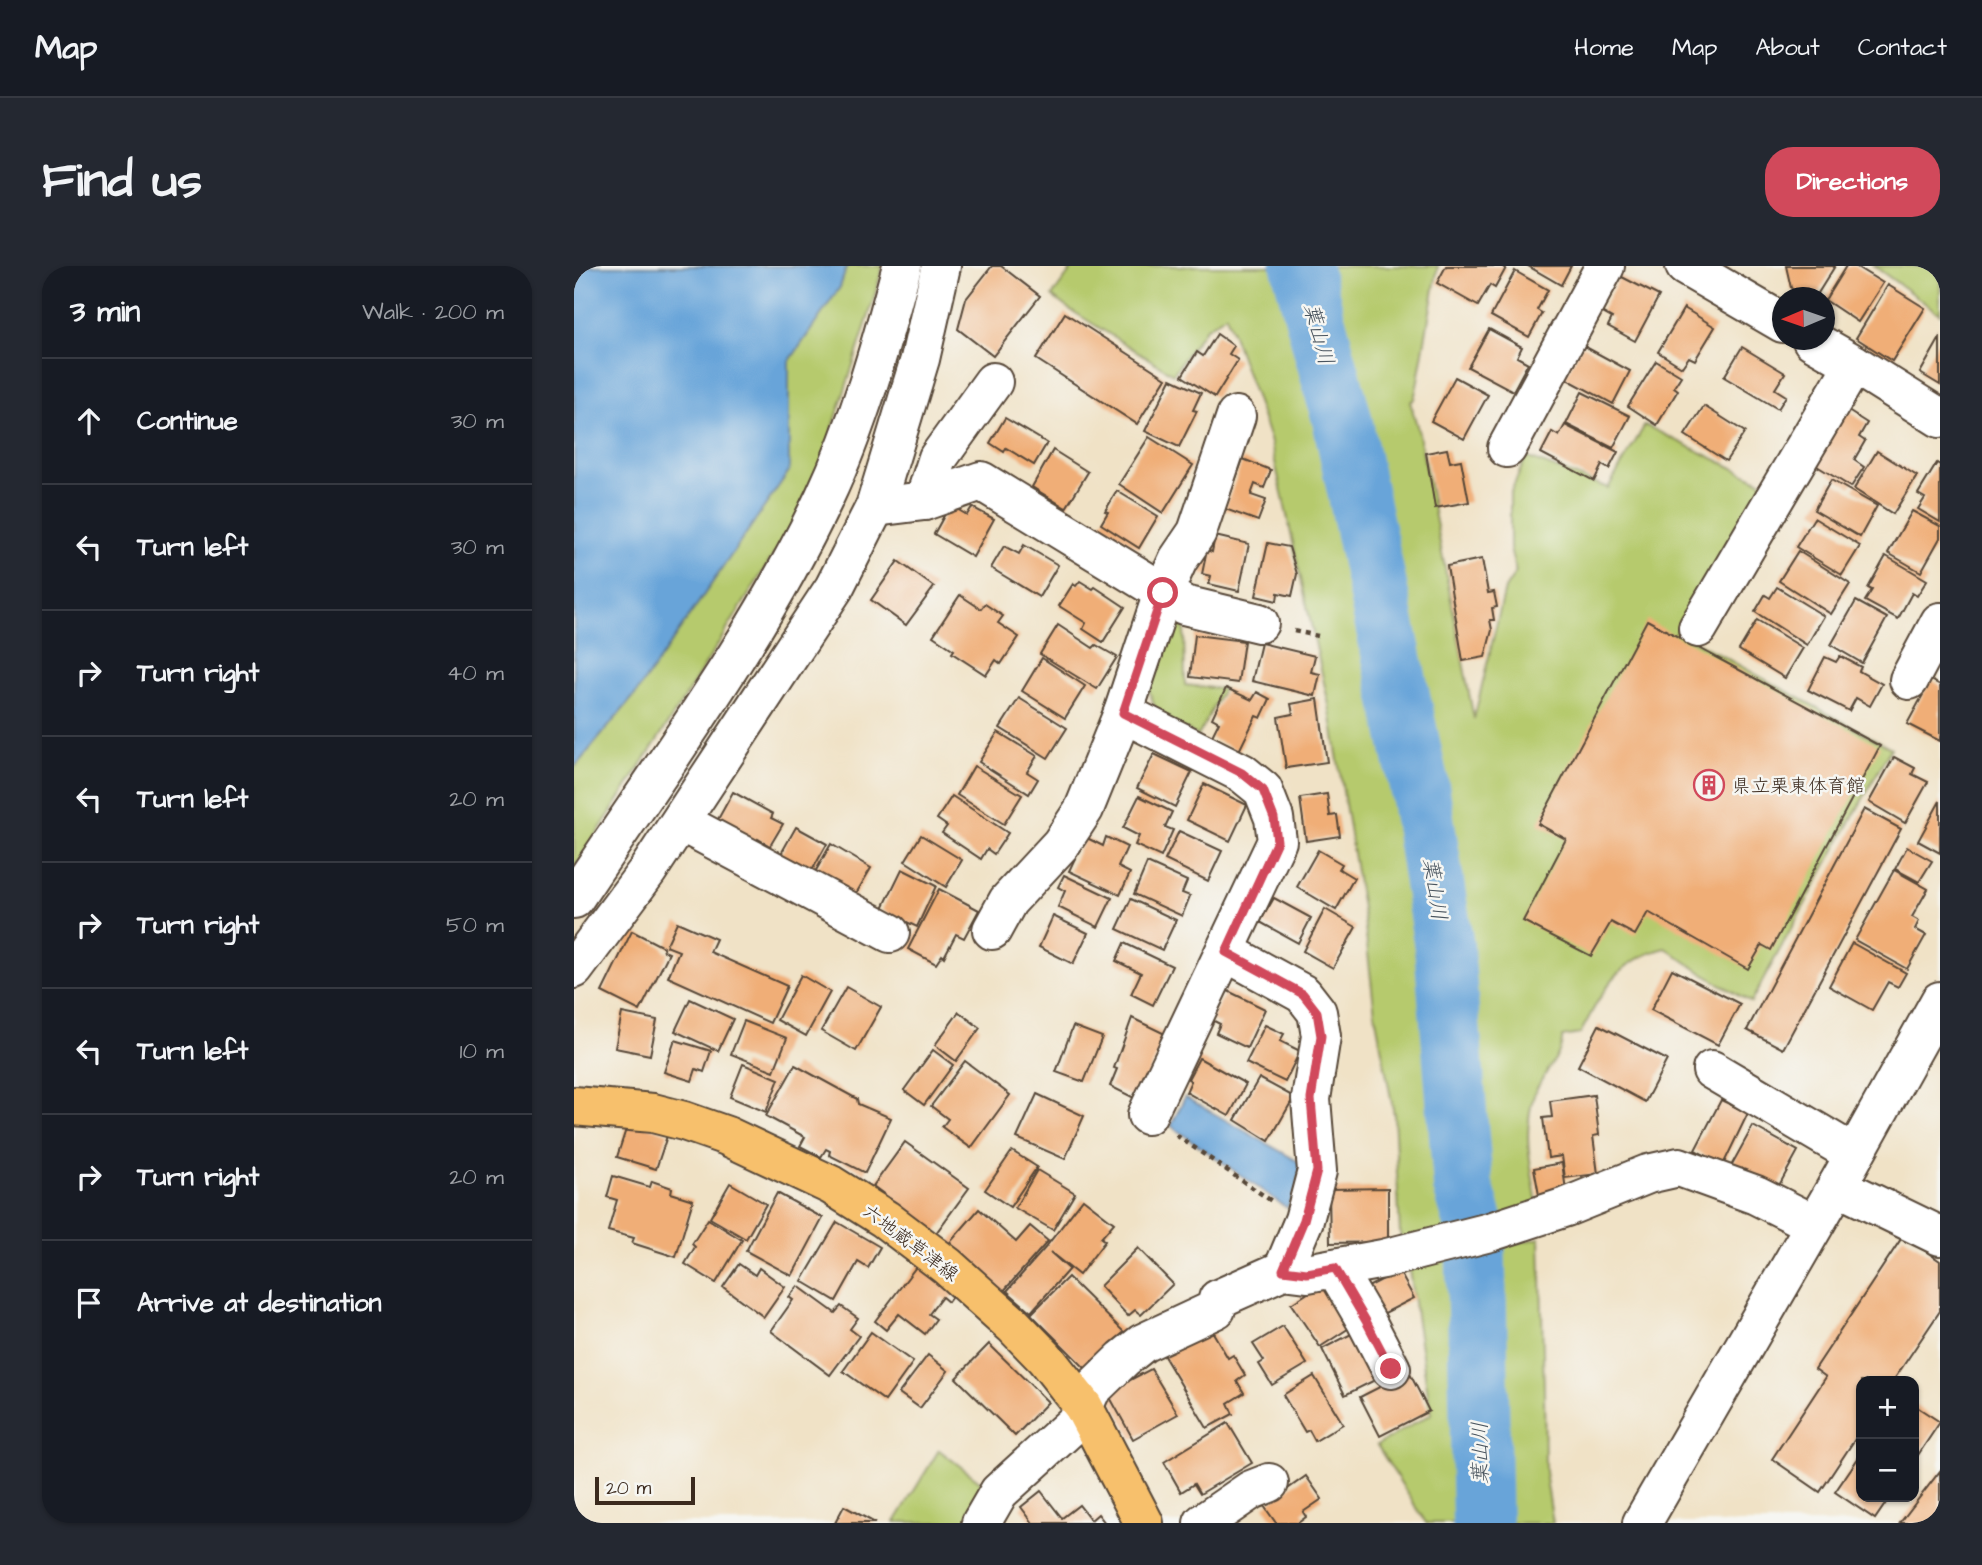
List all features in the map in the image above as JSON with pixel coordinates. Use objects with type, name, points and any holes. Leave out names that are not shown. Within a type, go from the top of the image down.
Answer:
[{"type":"main road","name":"六地蔵草津線","points":[[574,1106],[653,1113],[727,1136],[831,1185],[885,1219],[947,1266],[1037,1350],[1083,1406],[1144,1523]]},
{"type":"street","points":[[574,899],[727,670],[802,542],[825,497],[853,429],[881,344],[902,266]]},
{"type":"street","points":[[574,969],[681,822],[835,589],[875,507],[920,359],[941,266]]},
{"type":"street","points":[[1507,448],[1605,266]]},
{"type":"street","points":[[1699,274],[1772,317]]},
{"type":"street","points":[[1830,350],[1940,418]]},
{"type":"street","points":[[1698,628],[1854,364]]},
{"type":"street","points":[[923,501],[938,458],[993,382]]},
{"type":"street","points":[[992,930],[1008,901],[1061,844],[1084,809],[1123,713],[1163,593],[1178,559],[1196,532],[1236,416]]},
{"type":"street","points":[[875,507],[923,501],[981,481],[1184,606],[1259,623]]},
{"type":"street","points":[[1909,680],[1940,622]]},
{"type":"street","points":[[1123,713],[1242,773],[1263,790],[1274,818],[1277,841],[1147,1115]]},
{"type":"street","points":[[681,822],[890,933]]},
{"type":"street","points":[[1226,952],[1303,994],[1317,1012],[1321,1036],[1311,1099],[1317,1171],[1302,1223],[1283,1270]]},
{"type":"street","points":[[1642,1523],[1940,1001]]},
{"type":"street","points":[[1712,1070],[1845,1170],[1940,1236]]},
{"type":"street","points":[[981,1523],[999,1492],[1077,1421],[1091,1390],[1143,1343],[1216,1309],[1218,1300],[1283,1270],[1307,1273],[1335,1268],[1490,1232],[1566,1208],[1648,1174],[1679,1167],[1756,1195],[1814,1224]]},
{"type":"street","points":[[1335,1268],[1391,1369]]},
{"type":"street","points":[[1203,1523],[1251,1490],[1269,1483]]},
{"type":"path","points":[[1147,1115],[1302,1223]]},
{"type":"green space","points":[[847,266],[883,266],[822,462],[794,522],[574,869],[574,768],[635,695],[789,471],[789,362],[840,287]]},
{"type":"green space","points":[[1074,266],[1272,266],[1322,444],[1395,794],[1426,1032],[1438,1085],[1454,1231],[1450,1262],[1459,1286],[1465,1460],[1464,1523],[1426,1523],[1377,1445],[1431,1414],[1408,1263],[1400,1233],[1394,1114],[1375,1014],[1365,927],[1329,705],[1270,439],[1226,315],[1205,329],[1173,374],[1052,296]]},
{"type":"green space","points":[[1317,266],[1438,266],[1417,386],[1414,399],[1410,402],[1418,429],[1474,719],[1505,589],[1516,572],[1510,549],[1510,494],[1526,457],[1608,488],[1645,425],[1764,483],[1676,631],[1891,748],[1751,1002],[1666,948],[1634,961],[1622,970],[1604,992],[1580,1034],[1562,1037],[1556,1058],[1537,1088],[1530,1109],[1529,1150],[1537,1204],[1493,1221],[1481,1199],[1471,1096],[1471,1027],[1441,802],[1357,405]]},
{"type":"green space","points":[[1874,266],[1940,266],[1940,314]]},
{"type":"green space","points":[[1184,624],[1185,685],[1223,689],[1198,736],[1157,714],[1148,687],[1162,634]]},
{"type":"green space","points":[[1540,1238],[1545,1472],[1553,1523],[1496,1523],[1498,1456],[1490,1267],[1494,1261],[1493,1248]]},
{"type":"green space","points":[[939,1450],[990,1489],[970,1523],[895,1522]]},
{"type":"water","points":[[574,266],[847,266],[840,287],[789,362],[789,471],[635,695],[574,768]]},
{"type":"water","points":[[1185,1097],[1301,1163],[1297,1187],[1287,1208],[1171,1126]]},
{"type":"building","points":[[992,266],[1001,266],[1040,296],[993,356],[958,329],[966,299]]},
{"type":"building","points":[[1446,266],[1506,268],[1495,288],[1490,285],[1478,306],[1437,283]]},
{"type":"building","points":[[1528,266],[1571,266],[1561,285]]},
{"type":"building","points":[[1786,266],[1835,266],[1822,287],[1791,287]]},
{"type":"building","points":[[1846,266],[1855,266],[1883,283],[1858,322],[1835,307],[1833,287]]},
{"type":"building","points":[[1515,271],[1548,290],[1537,310],[1542,313],[1529,337],[1491,316]]},
{"type":"building","points":[[1620,276],[1659,296],[1635,341],[1608,326],[1612,318],[1601,312]]},
{"type":"building","points":[[1888,285],[1925,308],[1892,361],[1856,338]]},
{"type":"building","points":[[1684,308],[1715,327],[1695,360],[1689,357],[1682,367],[1658,352]]},
{"type":"building","points":[[1065,313],[1166,378],[1137,424],[1036,359]]},
{"type":"building","points":[[1489,329],[1522,347],[1517,357],[1528,363],[1513,391],[1468,367]]},
{"type":"building","points":[[1217,334],[1234,346],[1229,354],[1238,360],[1215,397],[1182,376],[1197,352],[1203,356]]},
{"type":"building","points":[[1940,338],[1940,385],[1920,373]]},
{"type":"building","points":[[1582,345],[1630,371],[1613,404],[1565,378]]},
{"type":"building","points":[[1742,347],[1785,373],[1775,389],[1786,396],[1778,409],[1724,377]]},
{"type":"building","points":[[1656,361],[1681,376],[1674,387],[1678,390],[1657,425],[1628,406]]},
{"type":"building","points":[[1455,377],[1488,395],[1464,439],[1431,421]]},
{"type":"building","points":[[1171,379],[1201,393],[1193,410],[1197,411],[1179,447],[1145,431]]},
{"type":"building","points":[[1582,392],[1630,416],[1613,448],[1566,424]]},
{"type":"building","points":[[1704,406],[1745,432],[1726,461],[1685,435]]},
{"type":"building","points":[[1845,409],[1867,423],[1859,437],[1865,441],[1854,460],[1864,467],[1851,487],[1812,463]]},
{"type":"building","points":[[1005,418],[1047,443],[1034,465],[1006,448],[1004,452],[990,443]]},
{"type":"building","points":[[1565,425],[1618,452],[1609,469],[1602,465],[1594,481],[1541,453],[1552,432],[1559,436]]},
{"type":"building","points":[[1149,437],[1193,465],[1163,513],[1119,484]]},
{"type":"building","points":[[1447,449],[1450,462],[1461,460],[1469,502],[1435,508],[1426,453]]},
{"type":"building","points":[[1053,450],[1088,472],[1066,508],[1032,487]]},
{"type":"building","points":[[1877,451],[1917,476],[1893,514],[1854,489]]},
{"type":"building","points":[[1243,459],[1271,470],[1264,488],[1255,484],[1251,495],[1266,500],[1258,521],[1225,509]]},
{"type":"building","points":[[1937,463],[1940,465],[1940,522],[1918,509],[1925,498],[1918,494]]},
{"type":"building","points":[[1831,480],[1877,506],[1860,537],[1814,510]]},
{"type":"building","points":[[1117,491],[1158,516],[1139,548],[1101,524]]},
{"type":"building","points":[[950,505],[967,515],[972,507],[994,519],[973,557],[934,534]]},
{"type":"building","points":[[1912,511],[1940,526],[1940,538],[1921,572],[1888,553]]},
{"type":"building","points":[[1814,518],[1860,546],[1842,575],[1796,547]]},
{"type":"building","points":[[1215,536],[1249,544],[1239,591],[1209,584],[1211,576],[1202,574],[1207,550],[1212,552]]},
{"type":"building","points":[[1268,543],[1289,547],[1297,574],[1292,596],[1278,593],[1277,601],[1256,596]]},
{"type":"building","points":[[1024,545],[1058,565],[1039,597],[991,568],[1004,546],[1019,554]]},
{"type":"building","points":[[1798,551],[1850,584],[1831,614],[1779,581]]},
{"type":"building","points":[[1886,556],[1927,580],[1917,596],[1912,593],[1898,619],[1865,601],[1872,590],[1868,588]]},
{"type":"building","points":[[1482,559],[1488,593],[1494,592],[1497,607],[1492,608],[1494,620],[1490,620],[1492,630],[1485,657],[1463,661],[1447,566]]},
{"type":"building","points":[[898,561],[934,587],[906,625],[871,600]]},
{"type":"building","points":[[1080,581],[1093,589],[1095,587],[1125,607],[1103,642],[1083,629],[1086,623],[1059,606],[1073,584],[1076,586]]},
{"type":"building","points":[[1777,587],[1824,616],[1807,645],[1755,612],[1765,595],[1770,598]]},
{"type":"building","points":[[960,595],[981,609],[985,604],[1003,616],[998,623],[1019,637],[1001,664],[996,660],[986,675],[952,653],[954,650],[933,636]]},
{"type":"building","points":[[1856,601],[1887,618],[1862,663],[1831,645]]},
{"type":"building","name":"県立栗東体育館","points":[[1647,620],[1880,746],[1771,950],[1762,945],[1748,969],[1648,912],[1635,935],[1611,922],[1591,956],[1523,921],[1566,839],[1538,824]]},
{"type":"building","points":[[1757,620],[1803,648],[1785,678],[1739,650]]},
{"type":"building","points":[[1058,625],[1093,648],[1096,645],[1117,657],[1097,689],[1040,654]]},
{"type":"building","points":[[1195,635],[1244,641],[1238,683],[1190,677]]},
{"type":"building","points":[[1261,643],[1315,656],[1311,672],[1320,674],[1315,696],[1252,681]]},
{"type":"building","points":[[1840,656],[1861,667],[1859,671],[1882,684],[1870,706],[1856,698],[1849,711],[1808,690],[1825,657],[1836,662]]},
{"type":"building","points":[[1042,658],[1085,686],[1065,718],[1022,691]]},
{"type":"building","points":[[1931,680],[1940,685],[1940,741],[1907,724]]},
{"type":"building","points":[[1226,688],[1252,700],[1257,692],[1270,699],[1261,718],[1256,716],[1239,751],[1211,738],[1219,722],[1212,718]]},
{"type":"building","points":[[1019,698],[1067,728],[1048,758],[1000,728]]},
{"type":"building","points":[[1318,699],[1327,762],[1286,768],[1278,717],[1293,714],[1291,704]]},
{"type":"building","points":[[998,732],[1037,756],[1027,772],[1038,779],[1029,794],[979,762]]},
{"type":"building","points":[[1154,754],[1192,772],[1175,807],[1137,788]]},
{"type":"building","points":[[1894,757],[1915,768],[1912,774],[1928,782],[1905,823],[1869,802]]},
{"type":"building","points":[[974,766],[1022,795],[1004,824],[957,795]]},
{"type":"building","points":[[1204,784],[1247,805],[1230,841],[1187,820]]},
{"type":"building","points":[[733,792],[773,814],[771,818],[783,824],[770,846],[758,839],[756,843],[717,821]]},
{"type":"building","points":[[1327,794],[1330,816],[1337,815],[1340,836],[1306,841],[1300,798]]},
{"type":"building","points":[[952,796],[1008,833],[994,854],[987,849],[981,859],[942,833],[947,826],[937,819]]},
{"type":"building","points":[[1139,796],[1172,812],[1165,827],[1173,830],[1161,857],[1135,845],[1139,836],[1123,828]]},
{"type":"building","points":[[1940,801],[1940,853],[1918,841]]},
{"type":"building","points":[[1864,809],[1901,829],[1783,1049],[1747,1030]]},
{"type":"building","points":[[796,827],[827,844],[809,876],[778,859]]},
{"type":"building","points":[[1179,831],[1222,851],[1208,881],[1165,860]]},
{"type":"building","points":[[921,835],[962,860],[946,887],[905,861]]},
{"type":"building","points":[[1085,837],[1103,846],[1106,837],[1127,847],[1118,867],[1130,873],[1120,895],[1069,871]]},
{"type":"building","points":[[831,844],[871,868],[854,897],[814,874]]},
{"type":"building","points":[[1907,847],[1932,861],[1919,882],[1895,869]]},
{"type":"building","points":[[1318,850],[1342,864],[1339,869],[1354,878],[1336,910],[1297,887]]},
{"type":"building","points":[[1147,863],[1187,881],[1182,893],[1190,896],[1182,916],[1134,894]]},
{"type":"building","points":[[902,869],[936,886],[917,927],[882,910]]},
{"type":"building","points":[[1894,870],[1928,889],[1912,917],[1919,921],[1915,929],[1926,935],[1907,969],[1855,940]]},
{"type":"building","points":[[1064,875],[1112,898],[1098,927],[1058,907],[1065,891],[1058,887]]},
{"type":"building","points":[[939,889],[979,910],[964,938],[956,934],[944,957],[942,955],[936,964],[908,949]]},
{"type":"building","points":[[1274,898],[1311,918],[1298,943],[1260,922]]},
{"type":"building","points":[[1131,899],[1176,920],[1162,950],[1117,929]]},
{"type":"building","points":[[1325,909],[1356,927],[1333,968],[1303,951]]},
{"type":"building","points":[[1053,916],[1088,933],[1073,964],[1039,947]]},
{"type":"building","points":[[677,922],[716,939],[710,952],[787,986],[770,1023],[668,977],[679,951],[666,946]]},
{"type":"building","points":[[632,931],[669,953],[640,1011],[602,992]]},
{"type":"building","points":[[1124,943],[1172,966],[1153,1005],[1131,994],[1141,973],[1116,961]]},
{"type":"building","points":[[1852,943],[1906,973],[1898,987],[1888,982],[1872,1010],[1829,986]]},
{"type":"building","points":[[1672,969],[1740,1004],[1718,1045],[1651,1010]]},
{"type":"building","points":[[801,975],[830,992],[806,1036],[777,1020]]},
{"type":"building","points":[[846,987],[881,1007],[856,1051],[821,1031]]},
{"type":"building","points":[[1226,990],[1265,1009],[1247,1048],[1216,1033],[1220,1024],[1212,1020]]},
{"type":"building","points":[[690,999],[733,1019],[718,1051],[675,1031]]},
{"type":"building","points":[[959,1012],[980,1028],[956,1061],[935,1045]]},
{"type":"building","points":[[622,1013],[657,1020],[650,1055],[615,1048]]},
{"type":"building","points":[[1132,1018],[1167,1035],[1136,1099],[1110,1086]]},
{"type":"building","points":[[744,1021],[787,1038],[774,1071],[731,1054]]},
{"type":"building","points":[[1265,1025],[1284,1034],[1280,1041],[1300,1051],[1285,1082],[1246,1063]]},
{"type":"building","points":[[1599,1025],[1667,1060],[1645,1102],[1578,1066]]},
{"type":"building","points":[[1073,1026],[1102,1037],[1084,1082],[1056,1072]]},
{"type":"building","points":[[675,1040],[711,1051],[704,1072],[696,1069],[692,1081],[664,1072]]},
{"type":"building","points":[[933,1050],[953,1065],[924,1105],[904,1090]]},
{"type":"building","points":[[1199,1058],[1246,1084],[1229,1116],[1186,1092],[1191,1081],[1188,1079]]},
{"type":"building","points":[[965,1061],[1010,1095],[971,1148],[942,1127],[948,1119],[931,1106]]},
{"type":"building","points":[[743,1064],[779,1079],[766,1112],[730,1097]]},
{"type":"building","points":[[795,1065],[857,1099],[858,1104],[891,1118],[865,1173],[829,1155],[830,1151],[826,1149],[821,1157],[800,1146],[805,1137],[766,1116]]},
{"type":"building","points":[[1259,1078],[1294,1097],[1269,1141],[1235,1120]]},
{"type":"building","points":[[1037,1094],[1084,1116],[1065,1159],[1017,1138]]},
{"type":"building","points":[[1594,1095],[1599,1135],[1593,1136],[1598,1174],[1565,1178],[1562,1156],[1548,1158],[1543,1118],[1552,1117],[1550,1101]]},
{"type":"building","points":[[1721,1100],[1748,1113],[1723,1165],[1695,1150]]},
{"type":"building","points":[[629,1120],[668,1133],[656,1169],[617,1157]]},
{"type":"building","points":[[1753,1126],[1798,1151],[1776,1191],[1731,1166]]},
{"type":"building","points":[[905,1142],[969,1188],[936,1233],[873,1186]]},
{"type":"building","points":[[1012,1151],[1037,1167],[1010,1207],[985,1190]]},
{"type":"building","points":[[1562,1163],[1566,1190],[1539,1195],[1534,1168]]},
{"type":"building","points":[[1037,1170],[1075,1193],[1053,1230],[1015,1208]]},
{"type":"building","points":[[613,1176],[650,1187],[652,1181],[672,1188],[671,1193],[693,1200],[676,1257],[632,1243],[634,1238],[608,1231],[617,1200],[607,1197]]},
{"type":"building","points":[[730,1183],[766,1204],[746,1239],[710,1218]]},
{"type":"building","points":[[1388,1188],[1388,1242],[1330,1243],[1329,1189]]},
{"type":"building","points":[[777,1193],[823,1218],[792,1276],[746,1251]]},
{"type":"building","points":[[1083,1199],[1114,1223],[1101,1238],[1105,1241],[1079,1275],[1050,1252],[1069,1269],[1031,1312],[1007,1291]]},
{"type":"building","points":[[979,1209],[1016,1242],[1030,1226],[1048,1241],[1001,1294],[947,1246]]},
{"type":"building","points":[[708,1219],[742,1240],[716,1283],[685,1264],[695,1247],[692,1244]]},
{"type":"building","points":[[837,1222],[880,1247],[868,1268],[858,1262],[836,1301],[802,1281]]},
{"type":"building","points":[[1903,1236],[1940,1261],[1940,1311],[1896,1376],[1856,1376],[1856,1438],[1820,1492],[1772,1459],[1826,1377],[1815,1369]]},
{"type":"building","points":[[1138,1248],[1173,1284],[1141,1315],[1135,1310],[1128,1316],[1100,1286]]},
{"type":"building","points":[[919,1263],[956,1291],[948,1302],[942,1297],[929,1314],[936,1319],[925,1334],[899,1314],[886,1330],[875,1321]]},
{"type":"building","points":[[739,1264],[755,1275],[759,1268],[785,1287],[764,1317],[723,1287]]},
{"type":"building","points":[[1399,1271],[1414,1298],[1373,1319],[1358,1292]]},
{"type":"building","points":[[1068,1277],[1132,1340],[1087,1370],[1031,1314]]},
{"type":"building","points":[[1328,1280],[1357,1323],[1320,1347],[1291,1304]]},
{"type":"building","points":[[798,1286],[835,1313],[841,1306],[858,1318],[850,1329],[859,1336],[830,1375],[771,1331],[793,1300],[789,1297]]},
{"type":"building","points":[[1208,1324],[1228,1358],[1233,1355],[1245,1375],[1237,1381],[1244,1393],[1228,1403],[1233,1414],[1207,1428],[1161,1351]]},
{"type":"building","points":[[1283,1326],[1307,1364],[1272,1385],[1259,1364],[1264,1361],[1253,1344]]},
{"type":"building","points":[[1361,1329],[1385,1375],[1345,1395],[1322,1349]]},
{"type":"building","points":[[871,1332],[913,1362],[885,1401],[843,1371]]},
{"type":"building","points":[[989,1344],[1048,1402],[1015,1436],[956,1378]]},
{"type":"building","points":[[928,1355],[948,1371],[920,1408],[899,1393]]},
{"type":"building","points":[[1151,1369],[1178,1414],[1133,1439],[1107,1392]]},
{"type":"building","points":[[1409,1372],[1429,1411],[1380,1436],[1360,1397]]},
{"type":"building","points":[[1314,1376],[1343,1424],[1315,1441],[1309,1430],[1305,1432],[1283,1395]]},
{"type":"building","points":[[1919,1408],[1940,1422],[1919,1454]]},
{"type":"building","points":[[1228,1423],[1252,1463],[1200,1494],[1194,1484],[1181,1492],[1164,1462]]},
{"type":"building","points":[[1856,1461],[1856,1502],[1887,1502],[1875,1519],[1835,1492]]},
{"type":"building","points":[[1940,1471],[1940,1523],[1900,1523],[1916,1502],[1919,1502]]},
{"type":"building","points":[[1306,1476],[1322,1499],[1303,1512],[1306,1517],[1298,1523],[1276,1523],[1264,1506]]},
{"type":"building","points":[[1041,1491],[1062,1518],[1079,1505],[1091,1520],[1098,1514],[1105,1523],[1033,1523],[1021,1507]]},
{"type":"building","points":[[844,1506],[875,1523],[835,1523]]},
{"type":"waterway","name":"葉山川","points":[[1301,266],[1342,419],[1419,786],[1444,947],[1463,1186],[1475,1226],[1482,1523]]},
{"type":"place","name":"県立栗東体育館","points":[[1709,785]]},
{"type":"route","points":[[1163,593],[1123,713],[1242,773],[1263,790],[1274,818],[1277,841],[1226,952],[1303,994],[1317,1012],[1321,1036],[1311,1099],[1317,1171],[1304,1220],[1283,1270],[1307,1273],[1335,1268],[1391,1369]]}]
